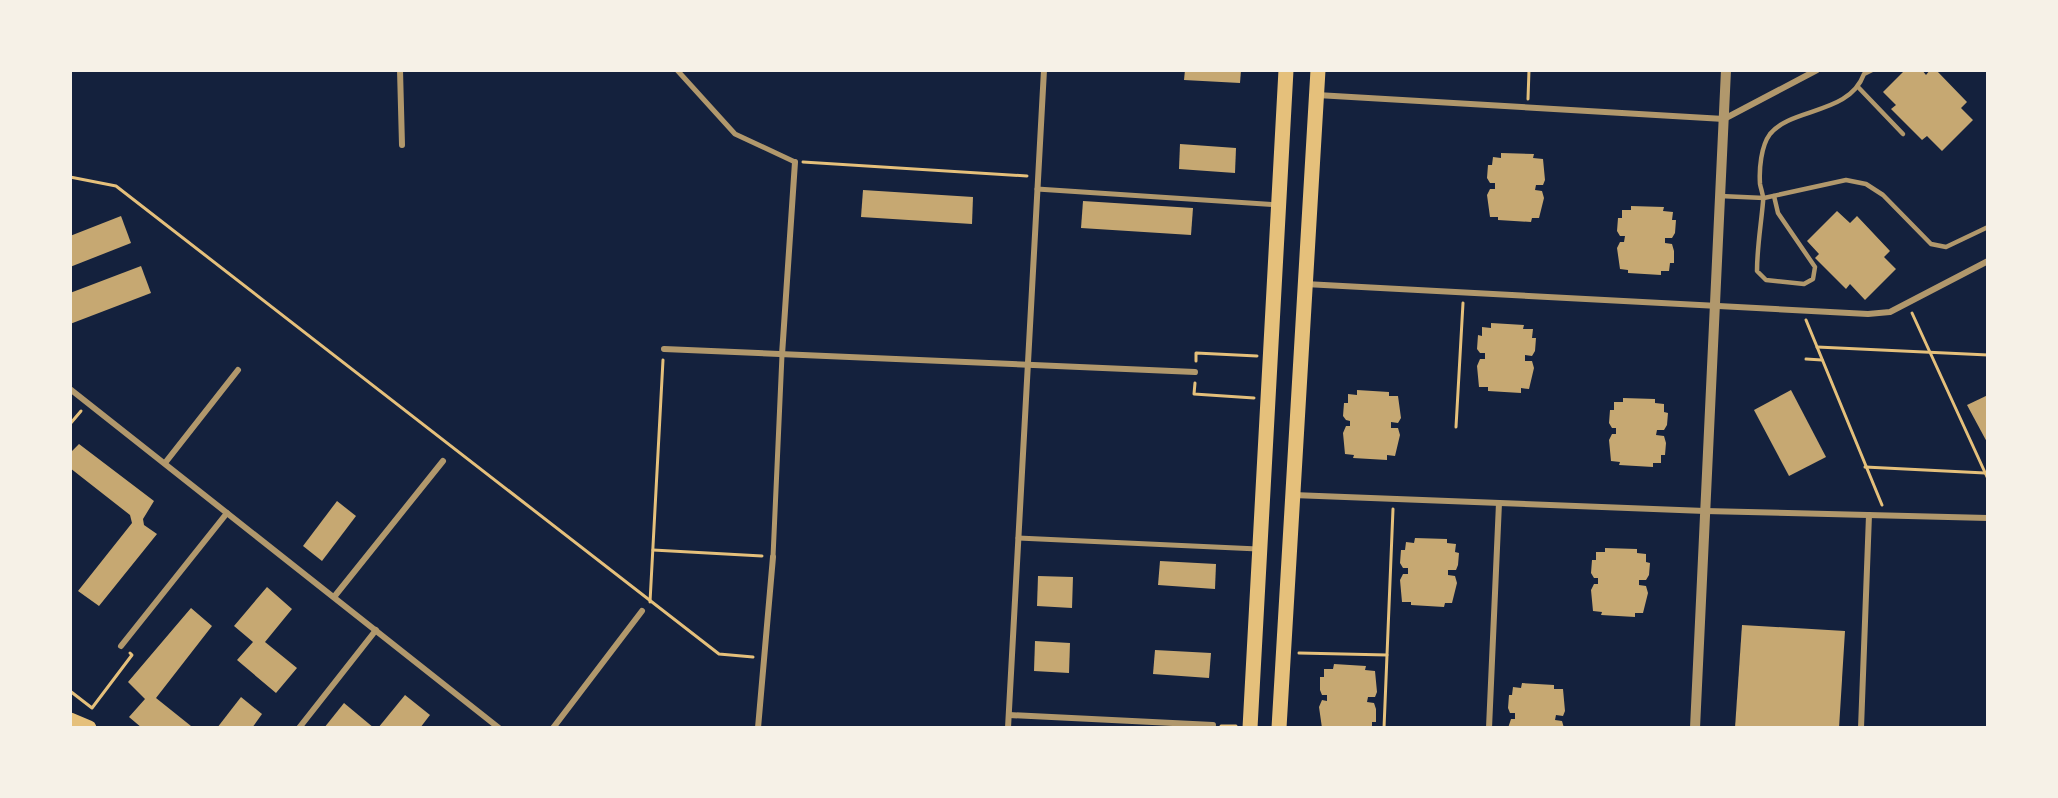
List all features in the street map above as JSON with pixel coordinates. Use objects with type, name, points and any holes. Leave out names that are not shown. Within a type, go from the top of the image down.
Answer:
[{"type":"main road","points":[[1250,727],[1286,70]]},
{"type":"main road","points":[[1279,728],[1318,70]]},
{"type":"main road","points":[[70,720],[89,728]]},
{"type":"street","points":[[400,70],[402,145]]},
{"type":"street","points":[[678,70],[735,134],[795,162],[782,354],[772,557],[758,728]]},
{"type":"street","points":[[1008,728],[1044,70]]},
{"type":"street","points":[[1695,728],[1726,70]]},
{"type":"street","points":[[1316,95],[1724,118],[1816,70]]},
{"type":"street","points":[[1037,189],[1278,205]]},
{"type":"street","points":[[1305,284],[1868,314],[1890,312],[1986,262],[1988,271]]},
{"type":"street","points":[[664,349],[1195,372]]},
{"type":"street","points":[[165,464],[238,370]]},
{"type":"street","points":[[70,389],[499,728]]},
{"type":"street","points":[[334,597],[443,461]]},
{"type":"street","points":[[1293,495],[1705,511],[1988,518]]},
{"type":"street","points":[[1489,728],[1499,503]]},
{"type":"street","points":[[122,646],[227,513]]},
{"type":"street","points":[[1861,728],[1869,515]]},
{"type":"street","points":[[1018,538],[1259,550]]},
{"type":"street","points":[[553,728],[642,611]]},
{"type":"street","points":[[299,728],[375,630]]},
{"type":"street","points":[[1009,715],[1213,725]]},
{"type":"lane","points":[[1774,196],[1778,213],[1815,267],[1813,279],[1804,284],[1766,280],[1757,271],[1764,198],[1760,184],[1762,155],[1769,135],[1782,124],[1839,100],[1859,88],[1864,74],[1872,70]]},
{"type":"lane","points":[[1859,88],[1903,134]]},
{"type":"lane","points":[[1720,196],[1764,198],[1846,180],[1866,184],[1883,195],[1931,244],[1946,247],[1988,227]]},
{"type":"path","points":[[1528,107],[1529,70]]},
{"type":"path","points":[[795,162],[1038,176]]},
{"type":"path","points":[[70,177],[116,186],[719,654],[764,658]]},
{"type":"path","points":[[1456,427],[1463,292]]},
{"type":"path","points":[[1908,303],[1988,479]]},
{"type":"path","points":[[1802,310],[1887,516]]},
{"type":"path","points":[[1817,347],[1988,355]]},
{"type":"path","points":[[642,611],[650,601],[664,349]]},
{"type":"path","points":[[1268,399],[1194,394],[1195,372],[1196,353],[1270,357]]},
{"type":"path","points":[[1806,359],[1822,360]]},
{"type":"path","points":[[70,424],[87,403]]},
{"type":"path","points":[[1865,466],[1985,473]]},
{"type":"path","points":[[1384,728],[1394,499]]},
{"type":"path","points":[[653,550],[772,557]]},
{"type":"path","points":[[70,691],[92,708],[132,655],[122,646]]},
{"type":"path","points":[[1283,653],[1387,656]]},
{"type":"path","points":[[1213,725],[1250,727]]},
{"type":"building","points":[[1185,70],[1241,70],[1240,83],[1184,80]]},
{"type":"building","points":[[1905,70],[1922,70],[1926,75],[1930,70],[1936,70],[1967,102],[1961,108],[1973,120],[1942,151],[1927,136],[1922,140],[1891,109],[1896,105],[1883,92]]},
{"type":"building","points":[[1180,144],[1236,148],[1235,173],[1179,169]]},
{"type":"building","points":[[1501,153],[1534,154],[1533,158],[1543,159],[1545,180],[1543,185],[1536,185],[1535,190],[1542,191],[1544,198],[1539,218],[1532,218],[1531,222],[1498,220],[1498,217],[1490,217],[1487,195],[1490,189],[1495,189],[1495,183],[1490,183],[1487,178],[1488,165],[1492,165],[1493,157],[1501,158]]},
{"type":"building","points":[[863,190],[973,197],[972,224],[861,217]]},
{"type":"building","points":[[1083,201],[1193,208],[1191,235],[1081,228]]},
{"type":"building","points":[[1631,206],[1664,207],[1663,211],[1673,212],[1672,220],[1676,220],[1675,233],[1672,238],[1665,238],[1665,243],[1672,244],[1674,251],[1674,263],[1670,263],[1669,271],[1661,271],[1661,275],[1628,273],[1628,270],[1620,269],[1617,248],[1620,242],[1624,242],[1625,236],[1620,236],[1617,231],[1618,218],[1622,218],[1622,210],[1631,210]]},
{"type":"building","points":[[1837,211],[1850,223],[1857,216],[1890,251],[1884,257],[1896,269],[1865,300],[1850,284],[1846,289],[1815,258],[1819,254],[1807,241]]},
{"type":"building","points":[[121,216],[131,243],[70,267],[70,236]]},
{"type":"building","points":[[141,266],[151,293],[70,324],[70,293]]},
{"type":"building","points":[[1491,323],[1524,325],[1523,329],[1533,329],[1532,338],[1536,338],[1535,351],[1532,356],[1525,355],[1525,361],[1532,361],[1534,368],[1529,389],[1521,388],[1521,393],[1488,391],[1488,387],[1479,387],[1477,366],[1480,359],[1485,359],[1485,353],[1480,353],[1477,349],[1478,335],[1482,336],[1482,327],[1491,328]]},
{"type":"building","points":[[1357,390],[1389,392],[1389,396],[1398,396],[1401,418],[1398,423],[1391,422],[1391,428],[1398,428],[1400,435],[1395,456],[1387,455],[1387,460],[1353,458],[1354,455],[1345,454],[1343,433],[1346,426],[1350,426],[1350,421],[1343,416],[1344,403],[1348,403],[1348,394],[1357,395]]},
{"type":"building","points":[[1791,390],[1826,457],[1789,476],[1754,410]]},
{"type":"building","points":[[1988,395],[1988,444],[1967,405]]},
{"type":"building","points":[[1623,398],[1655,399],[1655,403],[1664,404],[1664,412],[1668,413],[1667,425],[1664,430],[1657,430],[1656,435],[1664,436],[1666,443],[1665,455],[1661,455],[1661,463],[1653,463],[1653,467],[1619,465],[1620,462],[1611,461],[1609,440],[1612,434],[1616,434],[1616,428],[1612,428],[1609,423],[1610,410],[1614,410],[1614,402],[1623,402]]},
{"type":"building","points":[[79,444],[154,501],[143,519],[144,525],[157,534],[99,606],[78,591],[132,523],[130,515],[70,468],[70,453]]},
{"type":"building","points":[[337,501],[356,516],[322,561],[303,546]]},
{"type":"building","points":[[1415,538],[1447,539],[1447,543],[1456,544],[1455,552],[1459,553],[1458,565],[1456,570],[1448,570],[1448,575],[1455,576],[1457,583],[1452,603],[1445,603],[1444,607],[1411,605],[1411,602],[1402,602],[1400,580],[1403,574],[1408,574],[1408,568],[1403,568],[1400,563],[1401,550],[1405,550],[1406,542],[1414,543]]},
{"type":"building","points":[[1605,548],[1637,549],[1637,553],[1646,554],[1646,562],[1650,563],[1649,575],[1646,580],[1639,580],[1639,585],[1646,586],[1648,593],[1643,613],[1635,613],[1635,617],[1601,615],[1602,612],[1593,611],[1591,590],[1594,584],[1598,584],[1598,578],[1594,578],[1591,573],[1592,560],[1596,560],[1596,552],[1605,552]]},
{"type":"building","points":[[1160,561],[1216,564],[1215,589],[1158,585]]},
{"type":"building","points":[[1038,576],[1073,577],[1072,608],[1037,606]]},
{"type":"building","points":[[267,587],[292,609],[265,642],[297,668],[276,693],[237,660],[253,642],[234,626]]},
{"type":"building","points":[[191,608],[212,626],[156,698],[191,726],[142,728],[129,717],[145,699],[128,682]]},
{"type":"building","points":[[1742,625],[1845,631],[1839,728],[1735,728]]},
{"type":"building","points":[[1035,641],[1070,643],[1069,673],[1034,671]]},
{"type":"building","points":[[1155,650],[1211,653],[1209,678],[1153,674]]},
{"type":"building","points":[[1334,664],[1366,666],[1365,670],[1375,671],[1377,692],[1375,697],[1368,697],[1367,702],[1374,703],[1376,709],[1376,722],[1372,722],[1372,728],[1322,728],[1319,707],[1322,700],[1327,701],[1327,695],[1322,695],[1320,690],[1320,677],[1324,677],[1324,669],[1333,669]]},
{"type":"building","points":[[1522,683],[1554,685],[1554,689],[1563,689],[1565,711],[1563,716],[1556,715],[1555,720],[1562,721],[1564,728],[1508,728],[1511,719],[1515,719],[1515,713],[1510,713],[1508,708],[1509,695],[1512,695],[1513,687],[1521,688]]},
{"type":"building","points":[[405,695],[430,715],[420,728],[378,728]]},
{"type":"building","points":[[241,697],[262,714],[252,728],[217,728]]},
{"type":"building","points":[[344,703],[374,728],[324,728]]}]
